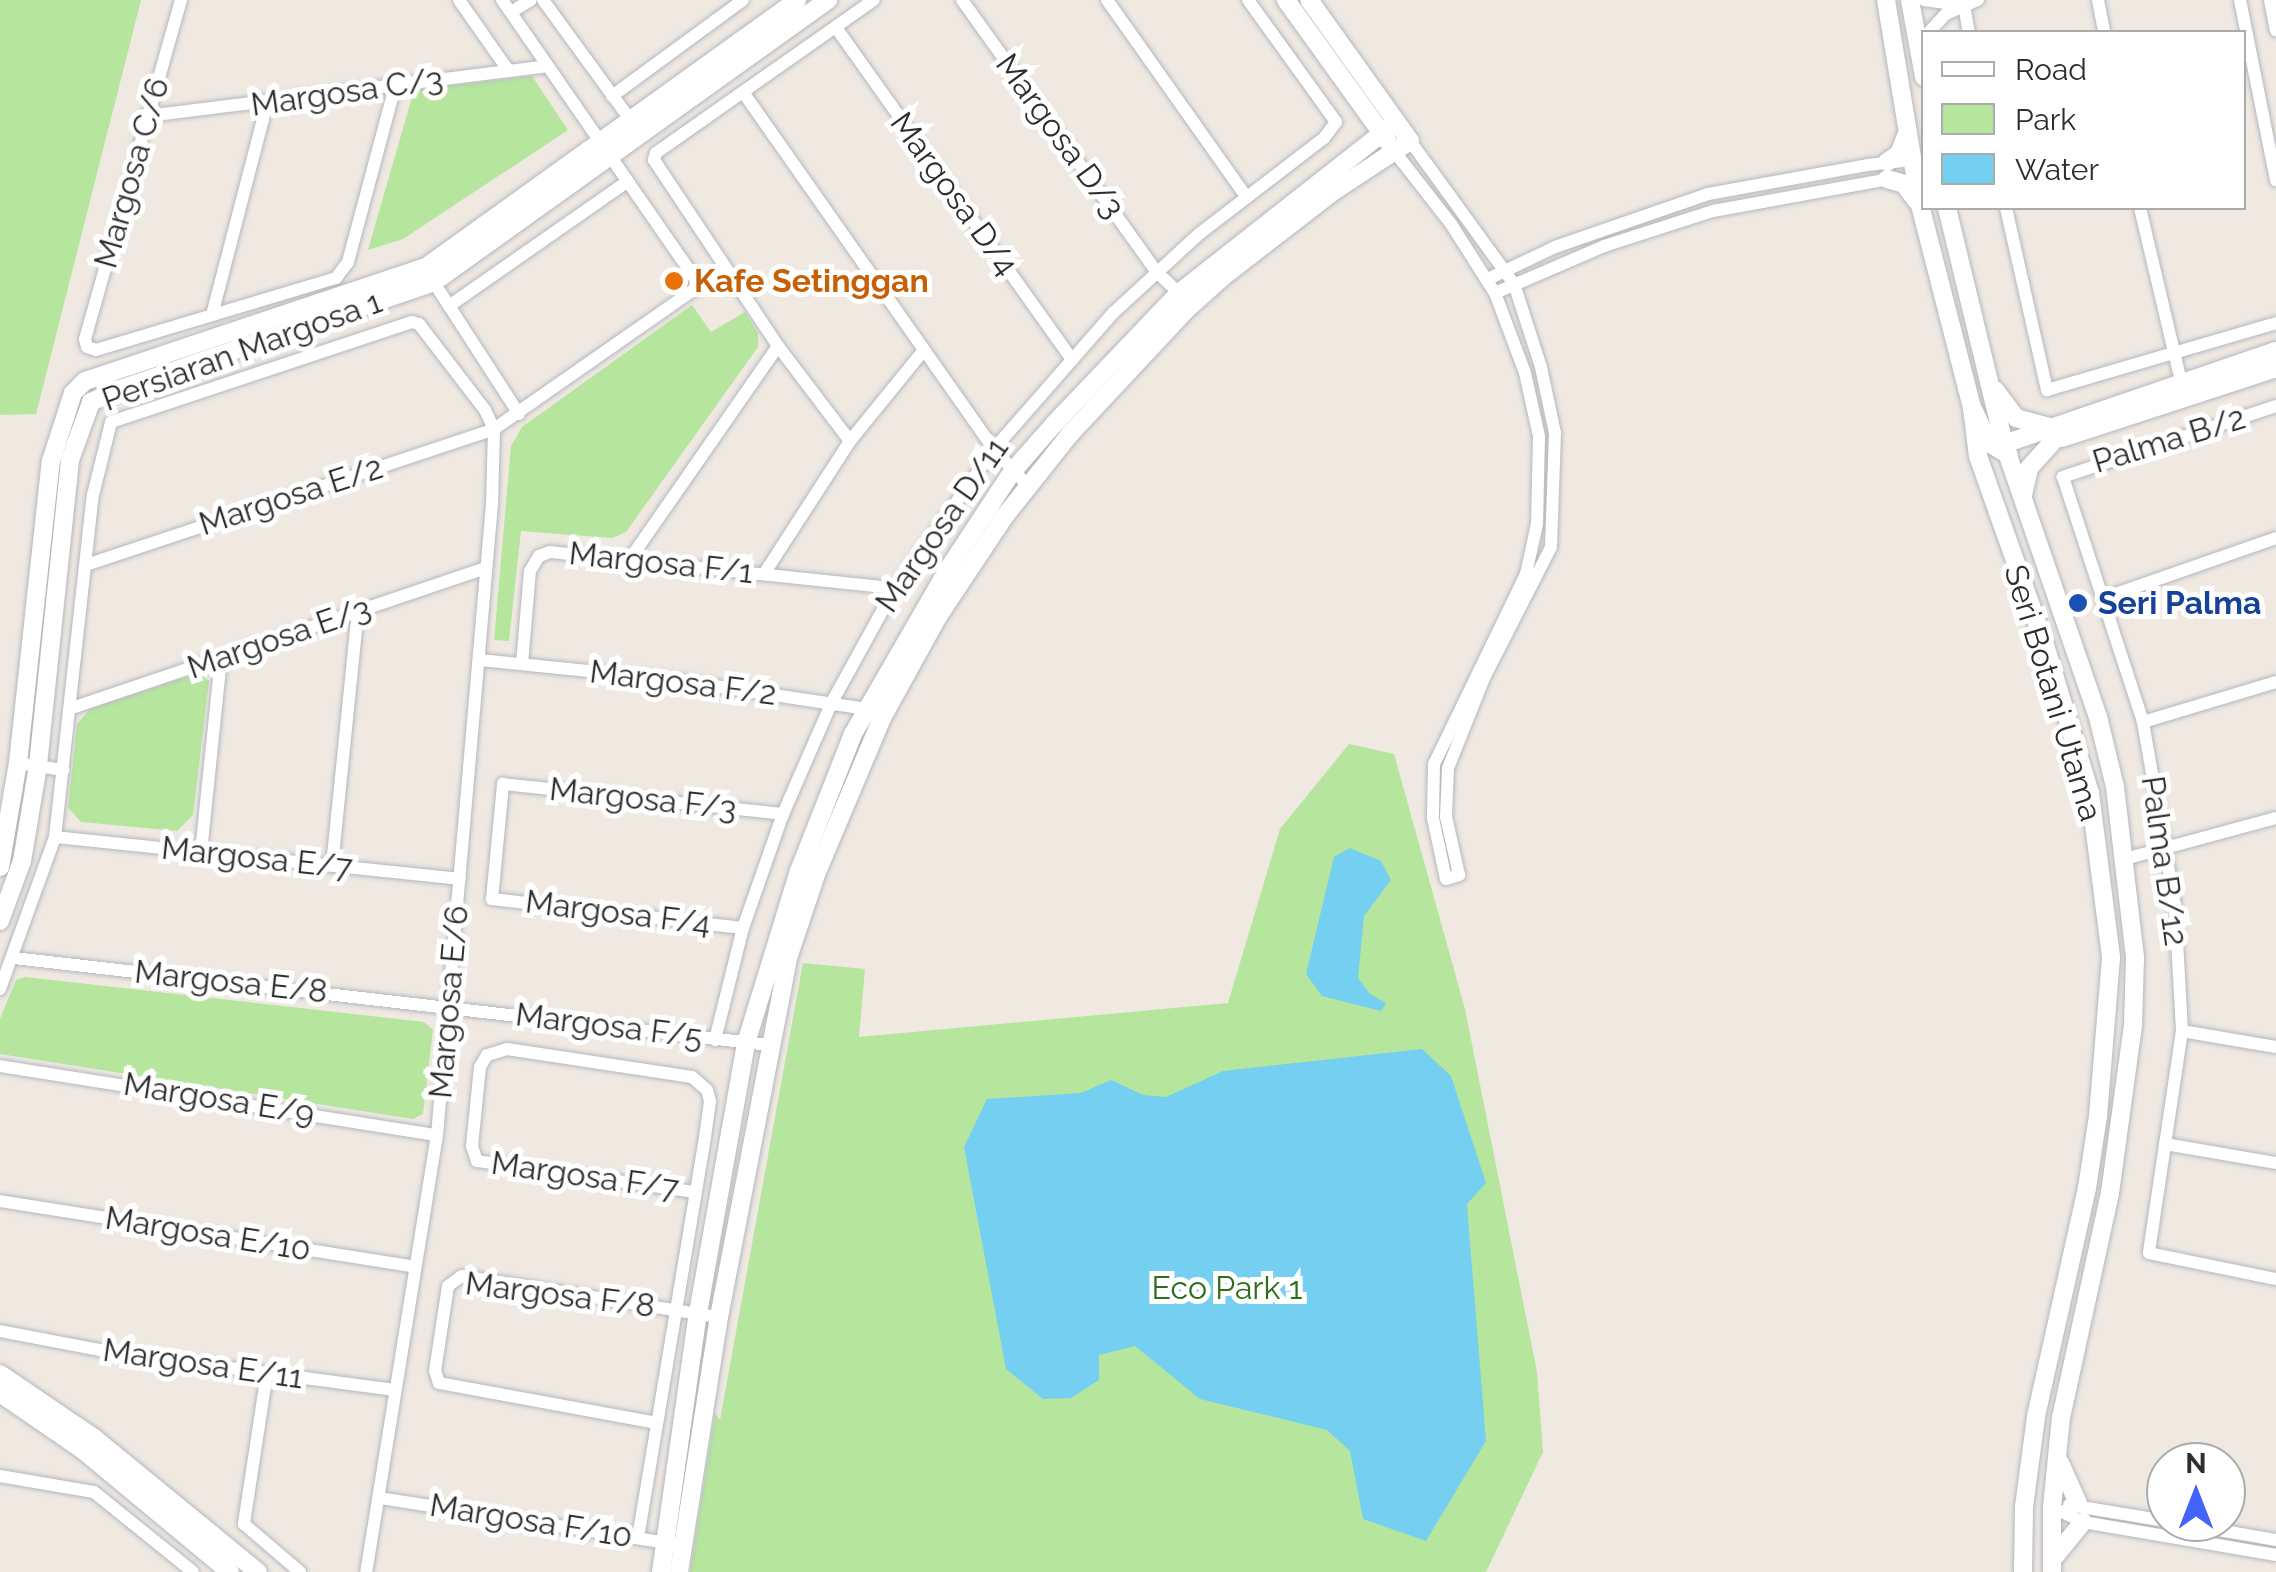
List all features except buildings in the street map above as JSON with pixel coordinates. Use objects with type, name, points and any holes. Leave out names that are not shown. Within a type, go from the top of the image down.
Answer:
[{"type":"street","name":"Margosa C/6","points":[[181,0],[85,339],[87,347],[96,350],[212,315]]},
{"type":"street","points":[[460,0],[508,70]]},
{"type":"street","points":[[449,306],[628,181],[502,0]]},
{"type":"street","points":[[511,12],[531,0]]},
{"type":"street","points":[[543,0],[629,118]]},
{"type":"street","points":[[612,96],[744,0]]},
{"type":"street","name":"Persiaran Margosa 1","points":[[603,148],[629,118],[798,0]]},
{"type":"street","name":"Persiaran Margosa 1","points":[[0,921],[22,860],[38,766],[70,460],[91,402],[430,274],[603,148],[828,0]]},
{"type":"street","points":[[850,441],[778,346],[654,160],[656,154],[745,95],[874,0]]},
{"type":"street","name":"Margosa D/3","points":[[962,0],[1158,272],[1179,293]]},
{"type":"street","points":[[1106,0],[1248,198]]},
{"type":"street","name":"Margosa D/11","points":[[715,1040],[744,928],[783,814],[832,702],[894,588],[994,449],[1072,358],[1158,272],[1324,138],[1336,122],[1248,0]]},
{"type":"street","points":[[1286,0],[1402,146],[1488,279],[1525,373],[1538,436],[1534,546],[1516,598],[1434,764],[1433,818],[1445,879],[1459,875],[1446,816],[1453,748],[1550,546],[1555,433],[1541,367],[1514,284],[1402,146]]},
{"type":"street","points":[[1309,0],[1388,127]]},
{"type":"street","name":"Seri Botani Utama","points":[[1886,0],[1907,133],[1918,167],[1921,209]]},
{"type":"street","points":[[1910,0],[1921,60]]},
{"type":"street","points":[[1924,0],[1964,5]]},
{"type":"street","points":[[1931,30],[1946,14],[1978,0]]},
{"type":"street","points":[[2098,0],[2104,30]]},
{"type":"street","points":[[2240,0],[2276,180]]},
{"type":"street","points":[[2270,0],[2276,30]]},
{"type":"street","points":[[1964,5],[1969,30]]},
{"type":"street","name":"Margosa D/4","points":[[837,29],[1072,358]]},
{"type":"street","name":"Margosa C/3","points":[[148,116],[546,66]]},
{"type":"street","points":[[212,315],[336,278],[344,270],[395,86]]},
{"type":"street","points":[[745,95],[994,449],[1028,486]]},
{"type":"street","points":[[212,315],[267,104]]},
{"type":"street","points":[[678,1572],[675,1544],[698,1313],[746,1043],[799,871],[875,712],[1012,472],[1179,293],[1388,127]]},
{"type":"street","points":[[1495,293],[1560,263],[1713,211],[1887,171],[1900,154],[1907,133]]},
{"type":"street","points":[[662,1572],[675,1544],[788,958],[875,712],[1028,486],[1070,434],[1188,308],[1319,202],[1402,146]]},
{"type":"street","points":[[1488,279],[1555,247],[1708,194],[1918,167]]},
{"type":"street","points":[[1887,171],[1904,184],[1920,205]]},
{"type":"street","name":"Margosa E/2","points":[[89,564],[494,428],[519,414],[698,284],[628,181]]},
{"type":"street","points":[[1708,194],[1713,211]]},
{"type":"street","name":"Seri Botani Utama","points":[[1921,210],[1972,408],[1971,431],[1994,510],[2046,645],[2090,793],[2111,958],[2108,1025],[2087,1188],[2034,1438],[2023,1572]]},
{"type":"street","name":"Seri Botani Utama","points":[[1947,210],[2004,451],[2064,608],[2098,717],[2125,859],[2136,958],[2133,1024],[2110,1193],[2061,1417],[2052,1508],[2052,1567]]},
{"type":"street","points":[[2006,210],[2047,390],[2276,323]]},
{"type":"street","points":[[2140,210],[2182,389]]},
{"type":"street","points":[[1555,247],[1560,263]]},
{"type":"street","points":[[430,274],[519,414]]},
{"type":"street","name":"Persiaran Margosa 1","points":[[0,866],[18,763],[51,461],[73,393],[97,376],[430,274]]},
{"type":"street","points":[[0,989],[55,837],[89,564],[93,495],[111,422],[412,322],[426,330],[494,428]]},
{"type":"street","points":[[630,559],[778,346]]},
{"type":"street","points":[[764,574],[850,441],[924,350]]},
{"type":"street","points":[[1994,510],[2001,499],[1995,473],[2004,451],[2182,389],[2276,351]]},
{"type":"street","points":[[2182,389],[2276,368]]},
{"type":"street","points":[[1987,377],[2016,418],[2054,434]]},
{"type":"street","name":"Palma B/2","points":[[2063,476],[2276,406]]},
{"type":"street","points":[[1972,408],[2004,451]]},
{"type":"street","name":"Margosa E/6","points":[[366,1572],[437,1134],[480,660],[494,428]]},
{"type":"street","points":[[2022,498],[2029,468],[2054,434]]},
{"type":"street","name":"Palma B/12","points":[[2063,476],[2143,722],[2168,850],[2182,1031],[2152,1256],[2276,1278]]},
{"type":"street","points":[[1538,515],[1553,515]]},
{"type":"street","points":[[2104,598],[2276,538]]},
{"type":"street","points":[[1534,546],[1550,546]]},
{"type":"street","name":"Margosa F/1","points":[[522,664],[530,571],[540,556],[550,552],[894,588]]},
{"type":"street","name":"Margosa E/3","points":[[72,708],[486,568]]},
{"type":"street","points":[[332,866],[358,612]]},
{"type":"street","points":[[200,852],[221,658]]},
{"type":"street","name":"Margosa F/2","points":[[480,660],[832,702],[875,712]]},
{"type":"street","points":[[2143,722],[2276,682]]},
{"type":"street","points":[[18,763],[63,770]]},
{"type":"street","name":"Margosa F/3","points":[[492,899],[503,784],[783,814]]},
{"type":"street","points":[[2125,859],[2276,818]]},
{"type":"street","name":"Margosa E/7","points":[[55,837],[460,879]]},
{"type":"street","name":"Margosa F/4","points":[[492,899],[744,928]]},
{"type":"street","name":"Margosa E/8","points":[[14,958],[449,1006]]},
{"type":"street","name":"Margosa F/5","points":[[449,1006],[769,1044]]},
{"type":"street","points":[[2182,1031],[2276,1047]]},
{"type":"street","name":"Margosa F/7","points":[[507,1048],[692,1077],[707,1090],[710,1101],[695,1192],[477,1161],[472,1151],[480,1067],[487,1054],[507,1048]]},
{"type":"street","name":"Margosa E/9","points":[[0,1066],[437,1134]]},
{"type":"street","points":[[2166,1144],[2276,1163]]},
{"type":"street","points":[[638,1538],[695,1192]]},
{"type":"street","name":"Margosa E/10","points":[[0,1201],[415,1267]]},
{"type":"street","name":"Margosa F/8","points":[[657,1423],[444,1384],[435,1376],[448,1286],[462,1276],[719,1316]]},
{"type":"street","name":"Margosa E/11","points":[[6,1334],[394,1390]]},
{"type":"street","points":[[266,1373],[244,1524],[300,1572]]},
{"type":"street","points":[[0,1374],[94,1438],[258,1572]]},
{"type":"street","points":[[0,1393],[82,1450],[230,1572]]},
{"type":"street","points":[[2034,1438],[2039,1489],[2052,1508],[2276,1556]]},
{"type":"street","points":[[2058,1452],[2080,1513]]},
{"type":"street","points":[[0,1476],[94,1492],[194,1572]]},
{"type":"street","name":"Margosa F/10","points":[[380,1498],[675,1544]]},
{"type":"street","points":[[2024,1532],[2052,1508]]},
{"type":"street","points":[[2080,1513],[2146,1519]]},
{"type":"street","points":[[2052,1567],[2080,1513]]},
{"type":"street","points":[[2246,1535],[2276,1540]]},
{"type":"green space","points":[[0,0],[141,0],[36,414],[0,415]]},
{"type":"green space","points":[[532,76],[568,130],[403,239],[368,250],[414,90]]},
{"type":"green space","points":[[692,305],[711,332],[745,312],[758,333],[758,347],[626,532],[612,538],[521,531],[509,641],[494,640],[511,446],[522,427]]},
{"type":"green space","points":[[199,673],[209,681],[193,815],[177,831],[81,822],[68,808],[77,724],[90,709]]},
{"type":"green space","name":"Eco Park 1","points":[[1349,744],[1394,754],[1465,1009],[1537,1372],[1543,1452],[1486,1572],[690,1572],[715,1413],[720,1420],[803,963],[865,969],[859,1037],[1228,1003],[1280,829]]},
{"type":"green space","points":[[25,977],[424,1022],[433,1030],[423,1114],[413,1119],[0,1054],[0,1019],[16,980]]},
{"type":"water","points":[[1350,848],[1381,861],[1391,880],[1364,916],[1358,978],[1370,994],[1386,1003],[1381,1011],[1322,996],[1306,974],[1334,857]]},
{"type":"water","points":[[1422,1049],[1451,1076],[1486,1183],[1467,1204],[1486,1441],[1426,1541],[1363,1519],[1350,1451],[1327,1430],[1200,1399],[1135,1346],[1099,1355],[1099,1380],[1071,1398],[1043,1399],[1006,1369],[964,1147],[987,1099],[1081,1093],[1111,1080],[1143,1095],[1166,1097],[1223,1071]]},
{"type":"place","name":"Kafe Setinggan","points":[[674,281]]},
{"type":"place","name":"Seri Palma","points":[[2078,603]]}]
